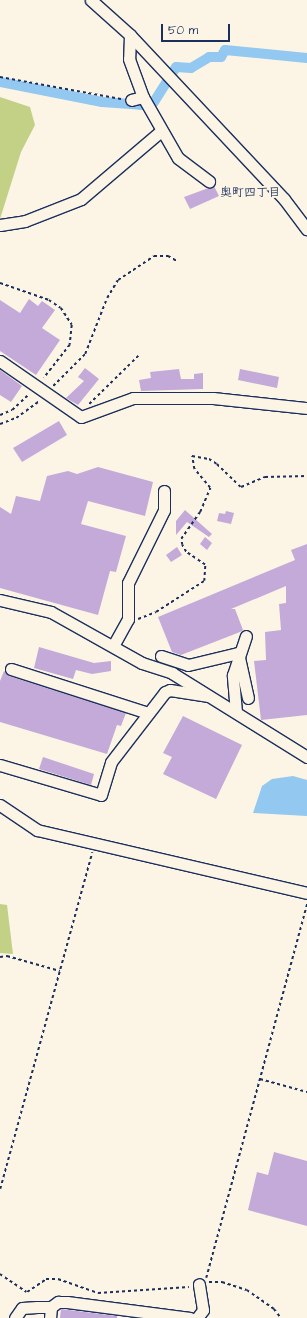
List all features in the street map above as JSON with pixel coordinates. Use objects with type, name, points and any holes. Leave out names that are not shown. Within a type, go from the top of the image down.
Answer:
[{"type":"street","points":[[91,0],[130,35],[284,199],[307,229]]},
{"type":"street","points":[[130,35],[129,59],[143,97],[161,131],[178,158],[209,181]]},
{"type":"street","points":[[131,100],[143,97]]},
{"type":"street","points":[[0,225],[25,220],[81,199],[161,131]]},
{"type":"street","points":[[0,361],[50,394],[81,417],[133,398],[213,398],[307,408]]},
{"type":"street","points":[[113,646],[128,619],[128,582],[164,510],[164,491]]},
{"type":"street","points":[[0,600],[51,612],[142,663],[172,673],[307,757]]},
{"type":"street","points":[[236,712],[233,681],[238,653],[246,636]]},
{"type":"street","points":[[161,656],[188,665],[238,653]]},
{"type":"street","points":[[238,653],[248,698]]},
{"type":"street","points":[[11,669],[148,713]]},
{"type":"street","points":[[0,765],[101,795],[111,762],[148,713],[170,690],[211,696]]},
{"type":"street","points":[[0,806],[37,830],[307,893]]},
{"type":"street","points":[[197,1318],[202,1310],[199,1284]]},
{"type":"street","points":[[15,1318],[22,1308],[50,1312],[58,1302],[190,1318]]},
{"type":"path","points":[[0,77],[131,100]]},
{"type":"path","points":[[0,424],[16,418],[50,394],[63,374],[85,354],[107,298],[118,280],[154,256],[168,256],[177,261]]},
{"type":"path","points":[[0,283],[49,300],[61,308],[72,325],[72,335],[66,352],[24,399],[0,415]]},
{"type":"path","points":[[81,417],[91,400],[110,386],[138,356]]},
{"type":"path","points":[[128,619],[138,619],[156,612],[204,581],[205,565],[186,552],[181,539],[200,512],[210,488],[194,469],[192,456],[213,461],[241,487],[265,477],[307,476]]},
{"type":"path","points":[[0,1189],[94,843]]},
{"type":"path","points":[[281,1318],[247,1290],[222,1282],[205,1282],[307,901]]},
{"type":"path","points":[[0,957],[7,956],[60,971]]},
{"type":"path","points":[[260,1079],[307,1092]]},
{"type":"path","points":[[0,1274],[6,1276],[20,1290],[27,1292],[46,1279],[58,1279],[98,1293],[175,1289],[199,1284]]},
{"type":"green space","points":[[0,97],[30,107],[35,125],[21,152],[0,219]]},
{"type":"green space","points":[[0,904],[7,905],[13,954],[0,953]]},
{"type":"water","points":[[293,776],[307,780],[307,816],[253,813],[262,786],[272,779]]},
{"type":"building","points":[[214,186],[219,196],[190,209],[184,197]]},
{"type":"building","points":[[29,299],[38,306],[42,301],[55,310],[42,328],[60,340],[36,375],[0,351],[0,300],[20,313]]},
{"type":"building","points":[[85,368],[99,379],[78,405],[66,398],[84,381],[78,377]]},
{"type":"building","points":[[179,369],[181,379],[194,379],[194,374],[203,373],[203,389],[141,391],[139,380],[151,378],[150,372]]},
{"type":"building","points":[[240,369],[279,377],[277,388],[238,380]]},
{"type":"building","points":[[0,370],[22,386],[11,402],[0,395]]},
{"type":"building","points":[[59,421],[67,435],[22,462],[13,448]]},
{"type":"building","points":[[98,467],[153,482],[145,516],[88,501],[81,524],[126,536],[116,572],[110,571],[98,615],[0,588],[0,507],[11,514],[16,496],[40,501],[47,476],[68,471],[77,474]]},
{"type":"building","points":[[185,510],[212,534],[209,537],[187,522],[176,535],[176,521]]},
{"type":"building","points":[[226,511],[234,513],[231,524],[217,521],[219,513],[225,514]]},
{"type":"building","points":[[205,537],[212,543],[207,550],[200,544]]},
{"type":"building","points":[[307,544],[307,715],[261,720],[254,661],[266,660],[265,632],[281,630],[279,604],[286,603],[286,586],[231,609],[235,609],[243,630],[240,632],[181,655],[172,652],[158,617],[295,560],[291,550]]},
{"type":"building","points":[[177,547],[182,555],[171,562],[166,555]]},
{"type":"building","points":[[39,647],[94,663],[111,661],[111,671],[92,674],[76,670],[73,679],[34,668]]},
{"type":"building","points":[[4,671],[9,676],[126,713],[121,726],[117,725],[107,754],[0,722],[0,681]]},
{"type":"building","points":[[183,716],[242,745],[216,799],[163,774],[172,757],[163,753]]},
{"type":"building","points":[[43,757],[94,774],[91,785],[39,769]]},
{"type":"building","points":[[274,1152],[307,1161],[307,1226],[248,1210],[257,1172],[268,1175]]},
{"type":"building","points":[[61,1309],[117,1316],[117,1318],[60,1318]]},
{"type":"waterway","points":[[0,82],[102,102],[141,105],[154,102],[176,67],[191,68],[209,57],[221,57],[225,50],[307,58]]},
{"type":"district","name":"奥町四丁目","points":[[250,193]]}]
